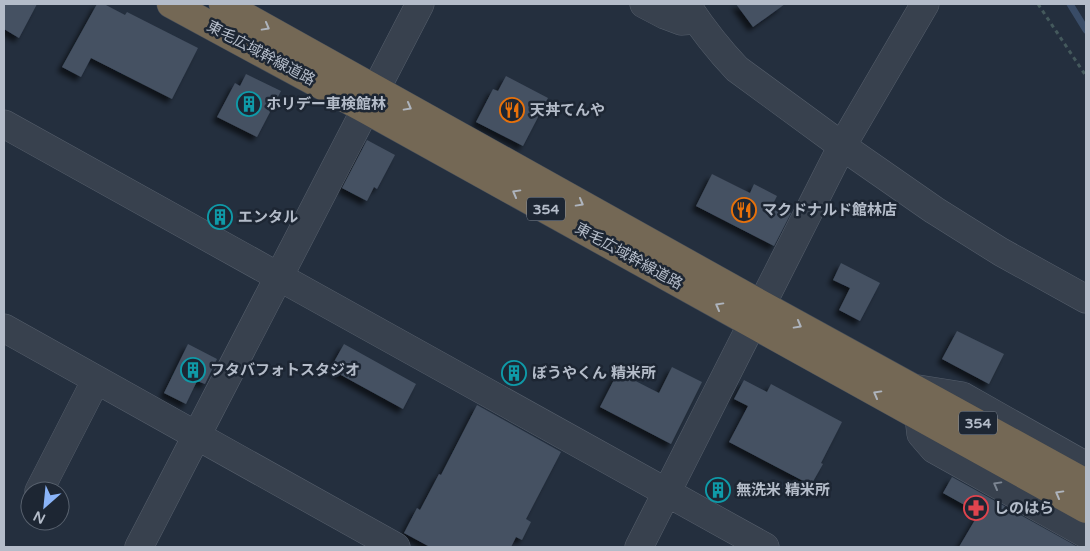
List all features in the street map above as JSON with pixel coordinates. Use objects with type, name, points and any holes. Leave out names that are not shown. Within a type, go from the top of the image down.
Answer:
[{"type":"highway","name":"東毛広域幹線道路","points":[[171,4],[370,99],[756,314],[919,417],[1037,469],[1086,483]]},
{"type":"highway","name":"東毛広域幹線道路","points":[[223,4],[370,99]]},
{"type":"highway","name":"東毛広域幹線道路","points":[[756,314],[914,388],[1037,469],[1086,510]]},
{"type":"street","points":[[139,547],[420,4]]},
{"type":"street","points":[[644,4],[681,21],[691,12],[737,69],[842,146],[959,226],[1001,252],[1086,299]]},
{"type":"street","points":[[639,547],[842,146],[926,4]]},
{"type":"street","points":[[4,124],[765,547]]},
{"type":"street","points":[[4,328],[396,547]]},
{"type":"street","points":[[44,481],[96,380]]},
{"type":"street","points":[[914,388],[962,396],[1086,466]]},
{"type":"street","points":[[919,417],[921,434],[934,449],[1086,534]]},
{"type":"path","points":[[1038,4],[1086,76]]},
{"type":"building","points":[[4,4],[37,4],[19,38],[4,29]]},
{"type":"building","points":[[97,4],[104,4],[125,15],[127,12],[198,48],[172,99],[91,58],[81,77],[62,67]]},
{"type":"building","points":[[736,4],[785,4],[753,27]]},
{"type":"building","name":"ホリデー車検館林","points":[[246,74],[281,91],[257,137],[217,117],[235,83],[240,86]]},
{"type":"building","name":"天丼てんや","points":[[506,76],[548,98],[523,146],[476,122],[493,89],[498,91]]},
{"type":"building","points":[[367,140],[395,155],[377,189],[374,187],[367,201],[342,188]]},
{"type":"building","name":"マクドナルド館林店","points":[[712,174],[750,193],[754,184],[777,196],[773,204],[791,213],[774,246],[696,206]]},
{"type":"building","points":[[841,263],[880,283],[860,321],[839,310],[850,288],[833,280]]},
{"type":"building","points":[[957,331],[1004,354],[989,384],[942,359]]},
{"type":"building","name":"フタバフォトスタジオ","points":[[188,344],[217,359],[205,384],[197,381],[186,404],[164,393]]},
{"type":"building","points":[[344,344],[416,384],[403,409],[330,369]]},
{"type":"building","points":[[672,367],[702,382],[671,444],[600,407],[618,372],[659,393]]},
{"type":"building","points":[[744,380],[767,392],[771,384],[842,422],[811,485],[729,442],[748,406],[734,399]]},
{"type":"building","points":[[477,405],[561,452],[526,519],[531,522],[522,540],[516,537],[511,547],[430,547],[404,533],[417,508],[420,510],[439,474],[441,475]]},
{"type":"building","points":[[952,477],[1078,547],[959,547],[979,513],[943,493]]},
{"type":"waterway","points":[[1070,4],[1086,30]]},
{"type":"place","name":"ホリデー車検館林","points":[[249,104]]},
{"type":"place","name":"天丼てんや","points":[[512,110]]},
{"type":"place","name":"マクドナルド館林店","points":[[744,210]]},
{"type":"place","name":"エンタル","points":[[220,217]]},
{"type":"place","name":"フタバフォトスタジオ","points":[[193,370]]},
{"type":"place","name":"ぼうやくん 精米所","points":[[514,373]]},
{"type":"place","name":"無洗米 精米所","points":[[718,490]]},
{"type":"place","name":"しのはら","points":[[976,508]]}]
